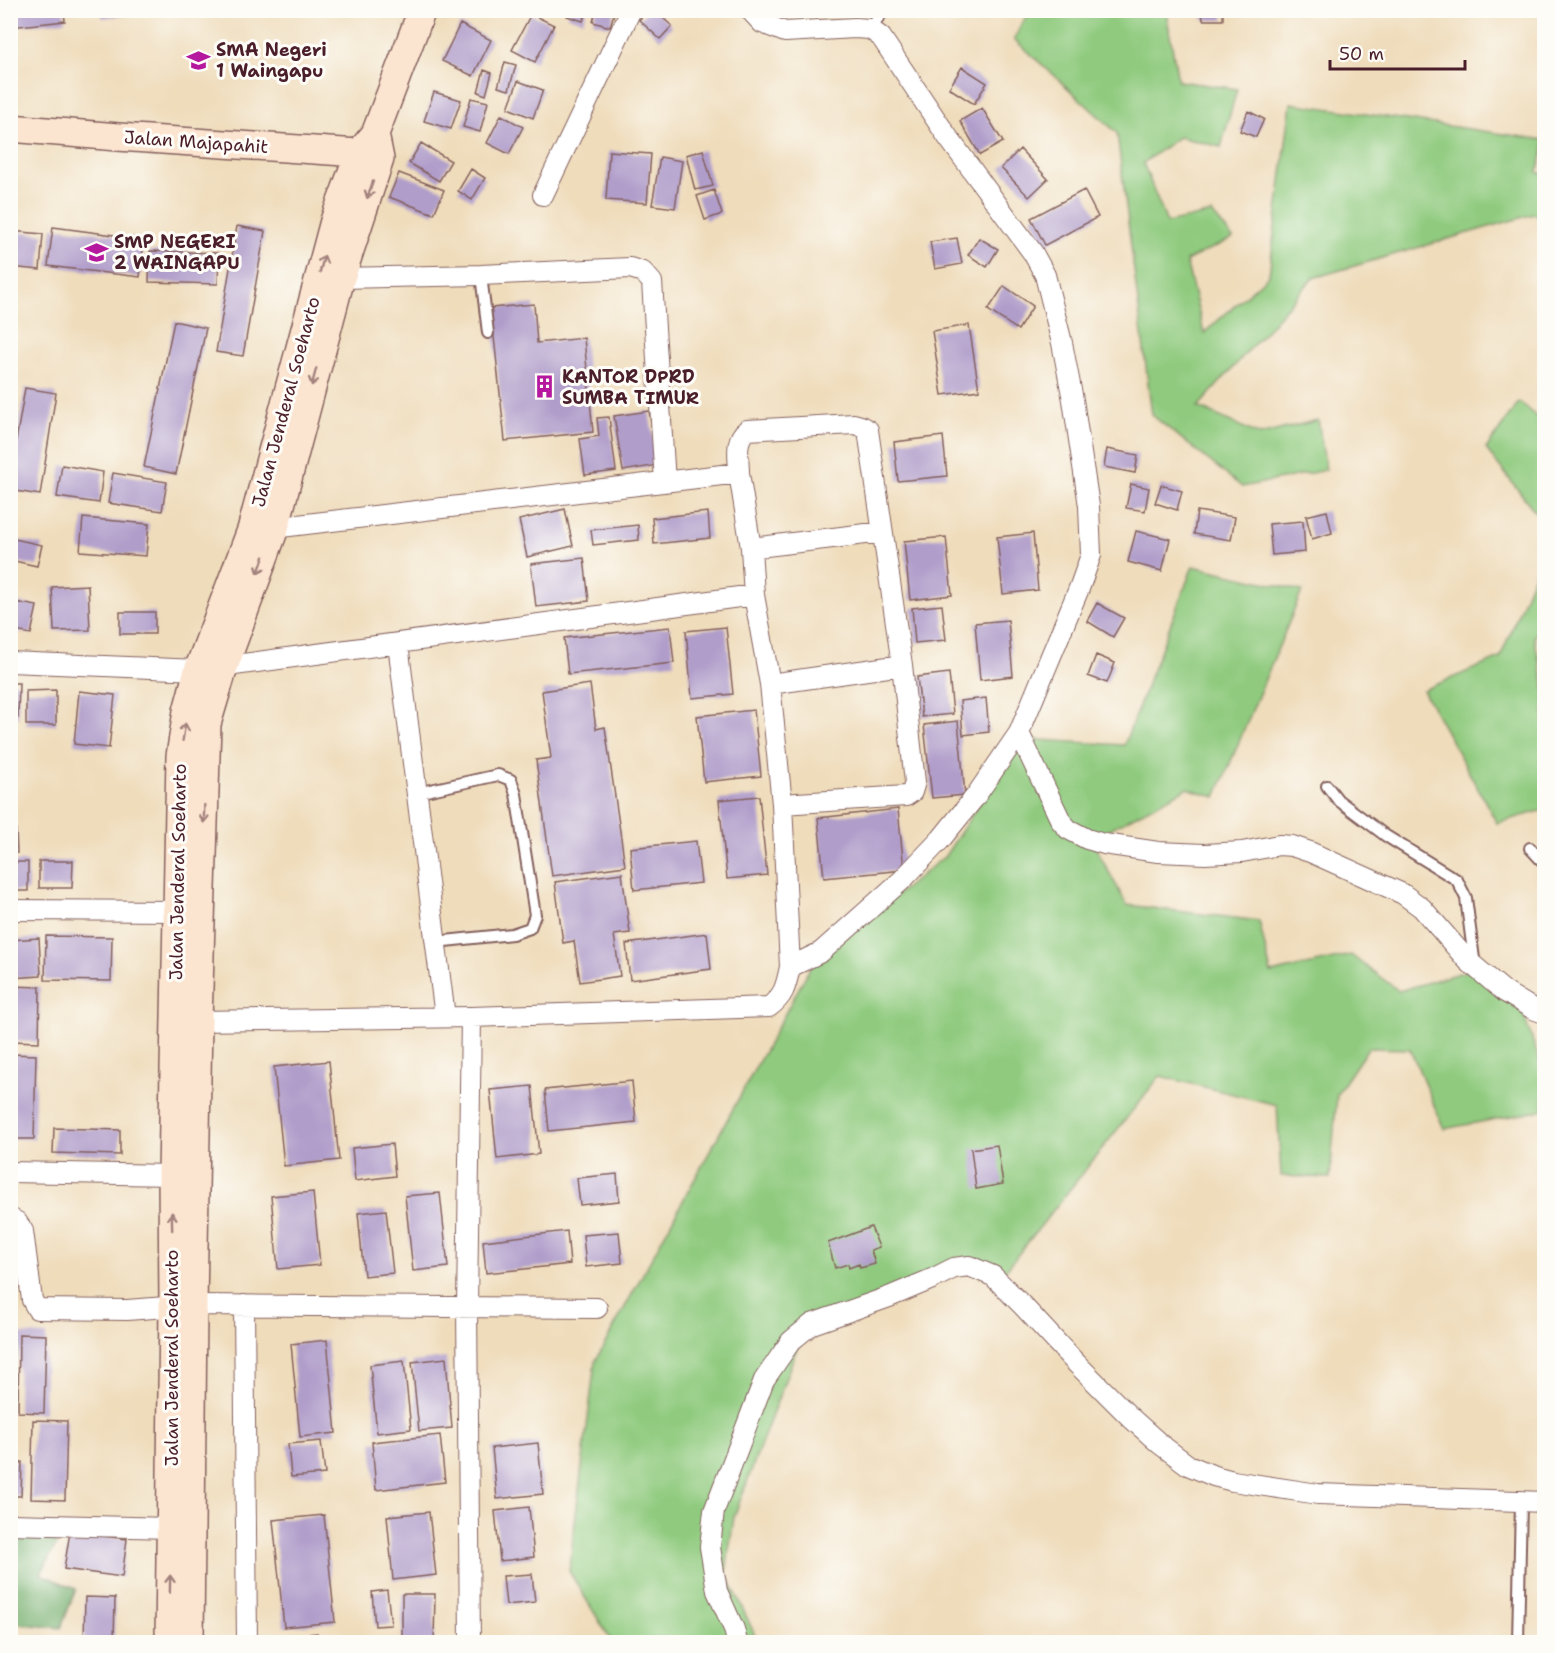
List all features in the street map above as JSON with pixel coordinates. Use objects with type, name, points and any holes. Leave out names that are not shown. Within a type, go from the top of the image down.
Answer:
[{"type":"main road","name":"Jalan Jenderal Soeharto","points":[[169,1642],[171,1528],[183,1306],[172,1175],[186,1023],[207,724],[263,529],[341,278],[372,149],[422,10]]},
{"type":"main road","name":"Jalan Majapahit","points":[[10,128],[128,138],[372,149]]},
{"type":"main road","name":"Jalan Jenderal Soeharto","points":[[190,1642],[183,1306],[186,1023],[177,911],[180,756],[187,711],[198,670],[263,529],[334,221],[372,149]]},
{"type":"street","points":[[543,195],[631,10]]},
{"type":"street","points":[[750,10],[762,23],[784,32],[855,28],[870,29],[881,37],[947,136],[1034,253],[1045,275],[1062,343],[1074,400],[1089,506],[1091,555],[1019,733],[975,797],[941,839],[902,880],[820,952],[790,967]]},
{"type":"street","points":[[341,278],[481,275],[630,267],[643,272],[652,282],[665,482]]},
{"type":"street","points":[[186,1023],[471,1017],[769,1007],[779,1000],[784,991],[790,967],[782,804],[770,684],[754,595],[751,548],[739,473],[738,441],[741,434],[747,430],[854,424],[868,430],[902,665],[915,782],[912,792],[906,796],[782,804]]},
{"type":"street","points":[[263,529],[739,473]]},
{"type":"street","points":[[751,548],[882,531]]},
{"type":"street","points":[[10,662],[198,670],[754,595]]},
{"type":"street","points":[[398,644],[445,1017]]},
{"type":"street","points":[[770,684],[902,665]]},
{"type":"street","points":[[1019,733],[1061,821],[1076,834],[1104,844],[1158,852],[1205,854],[1242,852],[1279,845],[1292,846],[1310,852],[1404,894],[1422,908],[1475,967],[1505,992],[1533,1009],[1545,1013]]},
{"type":"street","points":[[10,910],[177,911]]},
{"type":"street","points":[[470,1642],[466,1307],[471,1017]]},
{"type":"street","points":[[10,1172],[172,1175]]},
{"type":"street","points":[[10,1218],[17,1222],[23,1231],[32,1300],[37,1309],[127,1310],[244,1305],[597,1308]]},
{"type":"street","points":[[737,1642],[734,1629],[717,1591],[710,1547],[714,1511],[764,1380],[791,1341],[812,1323],[889,1297],[954,1268],[969,1266],[993,1276],[1074,1362],[1131,1418],[1188,1465],[1214,1476],[1318,1494],[1545,1502]]},
{"type":"street","points":[[244,1305],[247,1642]]},
{"type":"street","points":[[10,1524],[171,1528]]},
{"type":"lane","points":[[870,29],[884,10]]},
{"type":"lane","points":[[481,275],[488,333]]},
{"type":"lane","points":[[417,793],[498,775],[510,780],[516,794],[535,915],[530,928],[512,933],[435,942]]},
{"type":"lane","points":[[1327,786],[1338,800],[1386,836],[1457,880],[1466,898],[1475,967]]},
{"type":"lane","points":[[1530,848],[1545,863]]},
{"type":"lane","points":[[1518,1642],[1521,1501]]},
{"type":"green space","points":[[1029,11],[1166,11],[1178,81],[1237,89],[1221,147],[1179,137],[1143,163],[1167,223],[1212,213],[1233,238],[1186,261],[1204,333],[1269,275],[1291,103],[1544,140],[1544,150],[1537,172],[1544,174],[1544,217],[1534,214],[1313,278],[1198,407],[1260,435],[1318,420],[1326,470],[1242,487],[1152,415],[1117,133],[1014,39]]},
{"type":"green space","points":[[1519,402],[1544,423],[1544,523],[1486,449]]},
{"type":"green space","points":[[1544,550],[1544,618],[1534,637],[1544,683],[1544,810],[1497,823],[1423,690],[1500,658]]},
{"type":"green space","points":[[1193,566],[1302,591],[1216,797],[1187,788],[1091,839],[1127,905],[1259,921],[1271,973],[1351,955],[1399,991],[1479,967],[1518,999],[1544,1073],[1544,1110],[1444,1129],[1410,1049],[1368,1048],[1337,1094],[1330,1178],[1281,1176],[1277,1105],[1160,1076],[1005,1271],[965,1261],[811,1330],[797,1348],[734,1517],[726,1572],[758,1642],[612,1642],[569,1571],[595,1362],[812,964],[945,856],[1022,739],[1124,745]]},
{"type":"green space","points":[[10,1537],[58,1541],[41,1574],[76,1589],[61,1628],[11,1623]]},
{"type":"building","points":[[10,10],[64,10],[65,21],[10,27]]},
{"type":"building","points":[[102,10],[154,10],[154,12],[102,18]]},
{"type":"building","points":[[569,10],[587,10],[583,21],[567,16]]},
{"type":"building","points":[[596,10],[615,10],[610,27],[593,22]]},
{"type":"building","points":[[648,10],[654,10],[672,26],[660,39],[639,20]]},
{"type":"building","points":[[1202,10],[1223,10],[1223,20],[1203,20]]},
{"type":"building","points":[[531,14],[554,25],[535,62],[512,50]]},
{"type":"building","points":[[460,24],[491,40],[473,76],[442,61]]},
{"type":"building","points":[[505,62],[516,65],[509,90],[498,87]]},
{"type":"building","points":[[962,67],[987,83],[974,104],[949,88]]},
{"type":"building","points":[[484,70],[492,73],[486,95],[478,92]]},
{"type":"building","points":[[518,81],[543,90],[533,118],[508,108]]},
{"type":"building","points":[[434,92],[461,100],[451,129],[424,121]]},
{"type":"building","points":[[471,98],[488,102],[480,132],[463,127]]},
{"type":"building","points":[[982,108],[1003,142],[980,155],[960,121]]},
{"type":"building","points":[[1248,111],[1264,119],[1256,137],[1240,131]]},
{"type":"building","points":[[501,115],[523,127],[509,154],[487,143]]},
{"type":"building","points":[[421,143],[451,161],[439,181],[409,163]]},
{"type":"building","points":[[1020,149],[1048,179],[1029,197],[1001,168]]},
{"type":"building","points":[[703,150],[713,186],[695,190],[686,155]]},
{"type":"building","points":[[609,151],[651,154],[647,203],[606,200]]},
{"type":"building","points":[[660,157],[682,161],[675,208],[652,205]]},
{"type":"building","points":[[471,169],[485,178],[472,200],[458,191]]},
{"type":"building","points":[[399,173],[444,190],[434,214],[389,197]]},
{"type":"building","points":[[714,190],[722,214],[705,220],[697,196]]},
{"type":"building","points":[[1084,190],[1098,217],[1045,245],[1031,218]]},
{"type":"building","points":[[237,226],[265,231],[243,356],[216,352]]},
{"type":"building","name":"SMP NEGERI 2 WAINGAPU","points":[[53,227],[144,239],[140,277],[48,266]]},
{"type":"building","points":[[10,231],[43,234],[40,270],[10,267]]},
{"type":"building","points":[[957,238],[962,264],[935,269],[930,242]]},
{"type":"building","points":[[979,238],[998,249],[987,267],[968,255]]},
{"type":"building","points":[[150,251],[219,253],[218,284],[149,282]]},
{"type":"building","points":[[1004,286],[1033,306],[1018,330],[988,310]]},
{"type":"building","name":"KANTOR DPRD SUMBA TIMUR","points":[[534,304],[537,343],[584,338],[593,432],[505,441],[491,308]]},
{"type":"building","points":[[174,321],[206,328],[176,474],[144,467]]},
{"type":"building","points":[[969,325],[979,390],[942,395],[932,331]]},
{"type":"building","points":[[25,388],[56,393],[40,495],[10,490],[10,476]]},
{"type":"building","points":[[649,411],[658,465],[623,471],[614,416]]},
{"type":"building","points":[[609,417],[616,471],[585,475],[580,439],[599,436],[597,418]]},
{"type":"building","points":[[943,436],[947,476],[898,481],[894,442]]},
{"type":"building","points":[[1107,449],[1138,455],[1135,473],[1104,467]]},
{"type":"building","points":[[62,465],[103,472],[99,503],[57,497]]},
{"type":"building","points":[[113,473],[167,482],[162,511],[108,503]]},
{"type":"building","points":[[1131,484],[1149,488],[1145,511],[1126,508]]},
{"type":"building","points":[[1161,485],[1182,491],[1177,510],[1155,503]]},
{"type":"building","points":[[565,509],[573,546],[527,557],[519,520]]},
{"type":"building","points":[[1197,511],[1235,517],[1231,540],[1194,534]]},
{"type":"building","points":[[1327,511],[1332,533],[1312,539],[1306,516]]},
{"type":"building","points":[[708,512],[710,538],[654,544],[652,518]]},
{"type":"building","points":[[83,518],[149,524],[146,556],[80,551]]},
{"type":"building","points":[[1303,521],[1305,552],[1272,555],[1269,524]]},
{"type":"building","points":[[638,525],[639,540],[593,545],[591,530]]},
{"type":"building","points":[[1136,531],[1170,539],[1162,571],[1128,562]]},
{"type":"building","points":[[1033,533],[1038,590],[1003,594],[997,537]]},
{"type":"building","points":[[946,537],[952,595],[910,600],[904,541]]},
{"type":"building","points":[[10,538],[42,545],[37,566],[10,560]]},
{"type":"building","points":[[584,558],[589,601],[536,607],[531,564]]},
{"type":"building","points":[[88,585],[90,630],[54,631],[52,587]]},
{"type":"building","points":[[10,601],[37,606],[31,634],[10,630]]},
{"type":"building","points":[[1097,603],[1124,618],[1113,637],[1087,621]]},
{"type":"building","points":[[942,605],[946,640],[915,643],[912,608]]},
{"type":"building","points":[[120,612],[155,612],[155,634],[120,634]]},
{"type":"building","points":[[1008,620],[1013,676],[980,680],[975,623]]},
{"type":"building","points":[[670,627],[674,663],[568,674],[564,638]]},
{"type":"building","points":[[726,627],[733,694],[692,698],[686,631]]},
{"type":"building","points":[[1096,655],[1115,663],[1107,683],[1088,676]]},
{"type":"building","points":[[949,673],[953,714],[922,717],[917,677]]},
{"type":"building","points":[[10,683],[19,683],[18,718],[10,718]]},
{"type":"building","points":[[590,684],[596,729],[605,727],[625,866],[552,876],[536,760],[551,758],[542,691]]},
{"type":"building","points":[[56,690],[56,725],[26,725],[26,691]]},
{"type":"building","points":[[79,691],[115,695],[109,748],[74,744]]},
{"type":"building","points":[[986,698],[989,732],[963,735],[960,701]]},
{"type":"building","points":[[754,710],[761,776],[704,782],[697,716]]},
{"type":"building","points":[[958,721],[965,795],[932,798],[924,725]]},
{"type":"building","points":[[759,796],[767,875],[727,879],[719,800]]},
{"type":"building","points":[[898,809],[904,870],[824,878],[818,818]]},
{"type":"building","points":[[10,829],[16,829],[17,853],[10,854]]},
{"type":"building","points":[[696,841],[701,883],[634,890],[630,848]]},
{"type":"building","points":[[39,861],[73,861],[72,888],[39,888]]},
{"type":"building","points":[[10,862],[28,862],[28,891],[10,891]]},
{"type":"building","points":[[622,873],[630,933],[614,935],[620,976],[580,982],[574,941],[563,943],[555,882]]},
{"type":"building","points":[[707,933],[711,969],[630,980],[626,944]]},
{"type":"building","points":[[46,936],[112,937],[111,981],[45,980]]},
{"type":"building","points":[[39,938],[41,976],[10,978],[10,940]]},
{"type":"building","points":[[10,986],[40,987],[39,1042],[10,1041]]},
{"type":"building","points":[[10,1054],[36,1055],[34,1139],[10,1139]]},
{"type":"building","points":[[329,1061],[339,1160],[284,1166],[274,1067]]},
{"type":"building","points":[[632,1081],[636,1122],[549,1131],[545,1090]]},
{"type":"building","points":[[532,1086],[539,1154],[497,1159],[490,1090]]},
{"type":"building","points":[[54,1128],[120,1130],[120,1155],[53,1153]]},
{"type":"building","points":[[392,1144],[395,1176],[355,1181],[352,1148]]},
{"type":"building","points":[[997,1145],[1003,1184],[976,1189],[971,1149]]},
{"type":"building","points":[[617,1174],[619,1201],[580,1205],[577,1178]]},
{"type":"building","points":[[313,1192],[320,1265],[278,1269],[271,1196]]},
{"type":"building","points":[[440,1193],[448,1267],[413,1271],[405,1196]]},
{"type":"building","points":[[386,1210],[393,1273],[364,1276],[358,1213]]},
{"type":"building","points":[[871,1227],[879,1247],[871,1250],[875,1264],[860,1268],[859,1264],[849,1268],[848,1264],[835,1268],[828,1243]]},
{"type":"building","points":[[567,1231],[570,1264],[486,1273],[483,1241]]},
{"type":"building","points":[[619,1232],[622,1263],[586,1267],[583,1235]]},
{"type":"building","points":[[19,1334],[46,1335],[44,1413],[18,1412]]},
{"type":"building","points":[[327,1340],[336,1433],[300,1437],[291,1344]]},
{"type":"building","points":[[446,1358],[452,1428],[419,1431],[412,1362]]},
{"type":"building","points":[[404,1361],[411,1429],[377,1433],[370,1365]]},
{"type":"building","points":[[33,1420],[67,1421],[65,1500],[31,1499]]},
{"type":"building","points":[[440,1435],[445,1482],[376,1490],[372,1442]]},
{"type":"building","points":[[321,1441],[325,1474],[291,1477],[288,1444]]},
{"type":"building","points":[[538,1443],[543,1494],[497,1499],[492,1448]]},
{"type":"building","points":[[10,1461],[22,1462],[21,1496],[10,1496]]},
{"type":"building","points":[[529,1507],[534,1557],[500,1561],[495,1511]]},
{"type":"building","points":[[429,1512],[436,1575],[393,1580],[387,1516]]},
{"type":"building","points":[[324,1515],[335,1622],[284,1627],[273,1520]]},
{"type":"building","points":[[70,1532],[127,1539],[122,1577],[64,1569]]},
{"type":"building","points":[[532,1574],[535,1602],[506,1605],[503,1576]]},
{"type":"building","points":[[387,1590],[391,1625],[375,1626],[372,1592]]},
{"type":"building","points":[[402,1594],[435,1594],[434,1642],[402,1642]]},
{"type":"building","points":[[85,1597],[115,1598],[114,1642],[84,1642]]},
{"type":"building","points":[[317,1633],[318,1642],[276,1642],[276,1637]]},
{"type":"place","name":"SMA Negeri 1 Waingapu","points":[[198,60]]},
{"type":"place","name":"SMP NEGERI 2 WAINGAPU","points":[[96,252]]},
{"type":"place","name":"KANTOR DPRD SUMBA TIMUR","points":[[544,387]]}]
